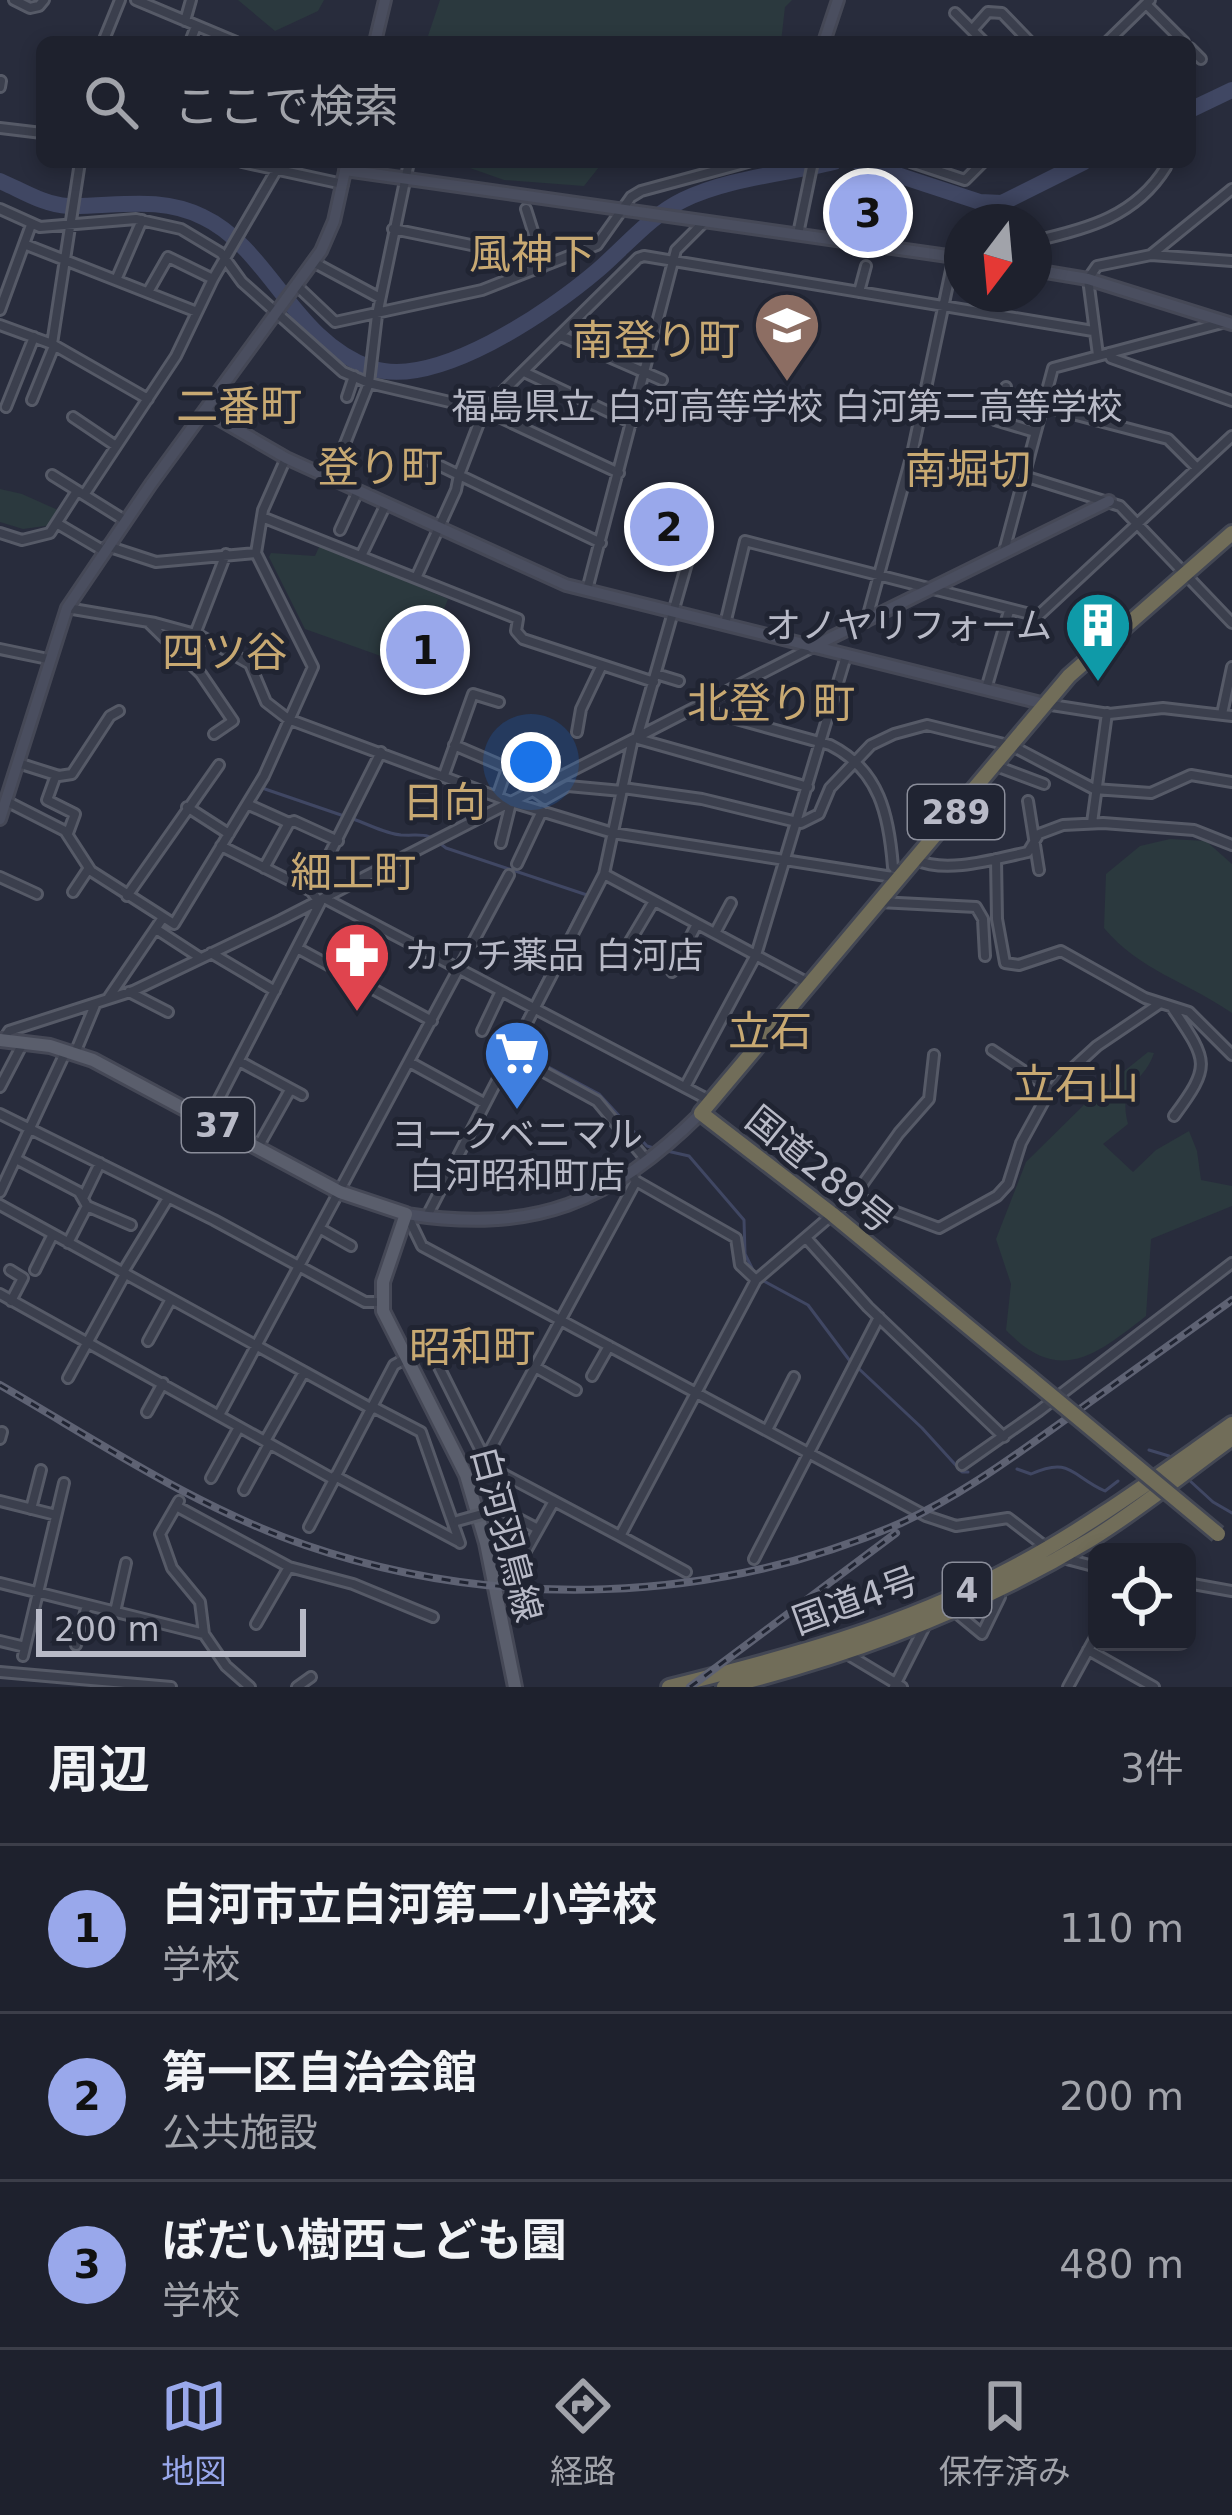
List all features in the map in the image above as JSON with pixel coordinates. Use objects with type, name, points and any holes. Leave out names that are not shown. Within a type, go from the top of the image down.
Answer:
[{"type":"highway","name":"国道289号","points":[[1232,533],[1111,636],[1046,704],[706,1107],[1232,1544]]},
{"type":"highway","name":"国道4号","points":[[724,1687],[846,1653],[998,1588],[1232,1424]]},
{"type":"highway","name":"国道4号","points":[[669,1687],[790,1656],[902,1618],[1094,1537],[1232,1438]]},
{"type":"main road","name":"37","points":[[1,1040],[70,1051],[340,1192],[406,1214]]},
{"type":"main road","points":[[382,1302],[386,1270],[406,1214]]},
{"type":"main road","name":"白河羽鳥線","points":[[382,1302],[387,1321],[451,1440],[478,1511],[515,1687]]},
{"type":"street","points":[[14,0],[30,8],[44,0]]},
{"type":"street","points":[[105,36],[120,0]]},
{"type":"street","points":[[136,0],[221,36]]},
{"type":"street","points":[[185,21],[191,0]]},
{"type":"street","points":[[376,36],[385,0]]},
{"type":"street","points":[[826,36],[838,0]]},
{"type":"street","points":[[1113,36],[1148,2],[1179,36]]},
{"type":"street","points":[[972,30],[988,12],[1002,14],[1024,36]]},
{"type":"street","points":[[955,13],[978,36]]},
{"type":"street","points":[[192,36],[196,26]]},
{"type":"street","points":[[1196,53],[1201,58]]},
{"type":"street","points":[[0,128],[36,133]]},
{"type":"street","points":[[32,400],[53,345],[79,168]]},
{"type":"street","points":[[272,168],[343,184]]},
{"type":"street","points":[[0,819],[67,608],[328,239],[346,168]]},
{"type":"street","points":[[356,168],[944,255]]},
{"type":"street","points":[[331,479],[370,383],[377,315],[407,168]]},
{"type":"street","points":[[295,287],[335,322],[469,294],[597,245],[629,210],[631,197],[641,191],[726,168]]},
{"type":"street","points":[[798,234],[811,168]]},
{"type":"street","points":[[928,168],[965,180],[977,168]]},
{"type":"street","points":[[1052,236],[1135,204],[1165,168]]},
{"type":"street","points":[[0,533],[22,540],[38,538],[58,524],[176,356],[212,279],[277,169]]},
{"type":"street","points":[[1151,255],[1232,189]]},
{"type":"street","points":[[0,209],[32,225],[142,220],[181,229],[228,256],[242,283],[279,308],[326,358],[354,376],[484,410],[619,473]]},
{"type":"street","points":[[526,209],[544,266]]},
{"type":"street","points":[[587,591],[678,246],[700,219]]},
{"type":"street","points":[[116,280],[142,220]]},
{"type":"street","points":[[0,310],[32,225]]},
{"type":"street","points":[[393,229],[476,246],[515,277]]},
{"type":"street","points":[[24,244],[197,311]]},
{"type":"street","points":[[1098,355],[1088,279],[1097,266],[1151,255],[1232,261]]},
{"type":"street","points":[[148,292],[168,257],[212,279]]},
{"type":"street","points":[[416,578],[484,410],[638,258],[674,260],[944,306],[912,454],[866,622]]},
{"type":"street","points":[[313,262],[380,298]]},
{"type":"street","points":[[860,292],[866,266]]},
{"type":"street","points":[[0,268],[13,273]]},
{"type":"street","points":[[1052,273],[1088,279],[1230,322]]},
{"type":"street","points":[[980,312],[1094,331]]},
{"type":"street","points":[[1004,551],[1052,368],[1230,322]]},
{"type":"street","points":[[0,326],[53,345],[148,399]]},
{"type":"street","points":[[561,336],[662,380]]},
{"type":"street","points":[[6,407],[34,338]]},
{"type":"street","points":[[1109,352],[1111,358],[1232,401]]},
{"type":"street","points":[[524,372],[632,423]]},
{"type":"street","points":[[347,397],[354,376]]},
{"type":"street","points":[[1006,387],[995,420],[1035,432]]},
{"type":"street","points":[[1042,406],[1168,439],[1197,468]]},
{"type":"street","points":[[205,411],[286,458],[587,591],[724,626],[1046,704],[1107,713],[1163,708],[1227,715],[1232,667]]},
{"type":"street","points":[[73,417],[116,446]]},
{"type":"street","points":[[724,626],[745,541],[1038,616],[1232,436]]},
{"type":"street","points":[[912,454],[1109,501],[1138,524],[1232,623]]},
{"type":"street","points":[[6,801],[67,834],[89,868],[174,924],[265,776],[313,668],[256,553],[261,517],[286,458]]},
{"type":"street","points":[[430,460],[601,543]]},
{"type":"street","points":[[52,475],[126,521]]},
{"type":"street","points":[[340,530],[358,491]]},
{"type":"street","points":[[1,1040],[10,1031],[129,992],[211,953],[1109,501]]},
{"type":"street","points":[[361,556],[386,504]]},
{"type":"street","points":[[261,517],[518,620],[516,631],[523,639],[602,665],[679,681]]},
{"type":"street","points":[[58,524],[106,549],[156,562],[256,553]]},
{"type":"street","points":[[427,1217],[604,874],[634,740],[696,532]]},
{"type":"street","points":[[195,634],[226,554]]},
{"type":"street","points":[[67,608],[195,634],[250,664],[266,702],[288,718],[511,802],[613,833],[906,870],[1028,852],[1039,834],[1063,825],[1195,830],[1232,845]]},
{"type":"street","points":[[986,689],[1009,610]]},
{"type":"street","points":[[147,622],[201,674],[226,708],[233,721],[214,734]]},
{"type":"street","points":[[685,1087],[756,955],[821,742],[853,657],[852,628]]},
{"type":"street","points":[[0,650],[48,659]]},
{"type":"street","points":[[577,732],[581,709],[602,665]]},
{"type":"street","points":[[445,775],[473,694],[499,702]]},
{"type":"street","points":[[698,708],[847,753],[874,783],[884,806],[893,867],[906,870]]},
{"type":"street","points":[[0,761],[56,775],[78,770],[110,716],[119,711]]},
{"type":"street","points":[[1092,824],[1107,713]]},
{"type":"street","points":[[454,745],[526,776],[545,799],[568,786],[622,789],[702,799],[795,823],[814,818],[830,788],[876,741],[927,725],[1012,746],[1094,789],[1151,793],[1191,776],[1232,782]]},
{"type":"street","points":[[634,740],[808,787]]},
{"type":"street","points":[[208,1120],[320,903],[317,896],[338,841],[382,752]]},
{"type":"street","points":[[127,896],[219,765]]},
{"type":"street","points":[[996,766],[1043,784]]},
{"type":"street","points":[[497,796],[507,768]]},
{"type":"street","points":[[56,775],[46,800],[75,814],[67,834]]},
{"type":"street","points":[[1028,801],[1040,870]]},
{"type":"street","points":[[501,843],[511,802]]},
{"type":"street","points":[[247,804],[289,823]]},
{"type":"street","points":[[187,807],[229,834]]},
{"type":"street","points":[[517,864],[542,811]]},
{"type":"street","points":[[264,868],[295,820],[338,841]]},
{"type":"street","points":[[221,846],[685,1087],[706,1107],[634,1178],[485,1459]]},
{"type":"street","points":[[996,859],[1005,963],[1019,965],[1061,951],[1160,1004],[1189,1012],[1232,1055]]},
{"type":"street","points":[[73,892],[89,868]]},
{"type":"street","points":[[604,874],[810,983]]},
{"type":"street","points":[[219,1415],[509,875]]},
{"type":"street","points":[[0,877],[37,894]]},
{"type":"street","points":[[626,948],[654,901]]},
{"type":"street","points":[[878,902],[976,908],[983,919],[986,956]]},
{"type":"street","points":[[715,933],[730,903]]},
{"type":"street","points":[[109,998],[162,919]]},
{"type":"street","points":[[672,971],[698,924]]},
{"type":"street","points":[[156,929],[200,958]]},
{"type":"street","points":[[296,948],[432,1021]]},
{"type":"street","points":[[211,953],[275,991]]},
{"type":"street","points":[[482,1031],[501,991]]},
{"type":"street","points":[[129,992],[168,1012]]},
{"type":"street","points":[[0,1192],[96,1003]]},
{"type":"street","points":[[854,1196],[934,1228],[997,1196],[1009,1184],[1021,1143],[1052,1090],[1097,1046],[1160,1004]]},
{"type":"street","points":[[1172,1006],[1198,1046],[1202,1066],[1201,1080],[1174,1116]]},
{"type":"street","points":[[0,1087],[23,1042]]},
{"type":"street","points":[[992,1050],[1052,1090]]},
{"type":"street","points":[[511,1054],[598,1100],[647,1161]]},
{"type":"street","points":[[620,1536],[756,1280],[854,1196],[898,1133],[929,1099],[934,1055]]},
{"type":"street","points":[[239,1061],[302,1095]]},
{"type":"street","points":[[410,1063],[484,1103]]},
{"type":"street","points":[[258,1147],[290,1090]]},
{"type":"street","points":[[0,1114],[365,1302],[382,1302]]},
{"type":"street","points":[[16,1159],[130,1225]]},
{"type":"street","points":[[68,1243],[100,1163]]},
{"type":"street","points":[[406,1214],[482,1220],[533,1215],[634,1178]]},
{"type":"street","points":[[634,1178],[732,1234],[740,1265],[756,1280]]},
{"type":"street","points":[[68,1378],[168,1198]]},
{"type":"street","points":[[0,1205],[421,1432],[460,1543],[0,1294]]},
{"type":"street","points":[[406,1214],[422,1246],[937,1522],[956,1526],[1008,1518],[1054,1553],[1088,1564]]},
{"type":"street","points":[[321,1229],[351,1246]]},
{"type":"street","points":[[35,1270],[53,1234]]},
{"type":"street","points":[[807,1240],[878,1317],[1004,1437]]},
{"type":"street","points":[[962,1465],[1232,1263]]},
{"type":"street","points":[[10,1270],[22,1278],[11,1301]]},
{"type":"street","points":[[148,1341],[171,1299]]},
{"type":"street","points":[[754,1559],[878,1317]]},
{"type":"street","points":[[592,1376],[610,1346]]},
{"type":"street","points":[[309,1527],[394,1365],[420,1351],[433,1355],[486,1465],[686,1572]]},
{"type":"street","points":[[535,1367],[577,1390]]},
{"type":"street","points":[[244,1490],[304,1372]]},
{"type":"street","points":[[767,1430],[794,1377]]},
{"type":"street","points":[[147,1412],[163,1383]]},
{"type":"street","points":[[212,1478],[239,1427]]},
{"type":"street","points":[[31,1509],[41,1470]]},
{"type":"street","points":[[0,1641],[24,1652],[64,1483]]},
{"type":"street","points":[[0,1501],[56,1515]]},
{"type":"street","points":[[518,1565],[554,1501]]},
{"type":"street","points":[[250,1687],[226,1666],[204,1634],[200,1602],[172,1568],[160,1534],[177,1503],[289,1567],[353,1584],[433,1617]]},
{"type":"street","points":[[455,1521],[500,1509],[538,1528]]},
{"type":"street","points":[[115,1612],[126,1563]]},
{"type":"street","points":[[256,1624],[289,1567]]},
{"type":"street","points":[[0,1583],[204,1634]]},
{"type":"street","points":[[1196,1585],[1232,1591]]},
{"type":"street","points":[[952,1609],[982,1634],[1000,1597],[998,1588]]},
{"type":"street","points":[[76,1646],[87,1605]]},
{"type":"street","points":[[846,1653],[897,1686],[926,1620]]},
{"type":"street","points":[[1068,1687],[1088,1651],[1154,1687]]},
{"type":"street","points":[[0,1672],[171,1687]]},
{"type":"street","points":[[1127,1687],[1133,1676]]},
{"type":"street","points":[[297,1687],[311,1677]]},
{"type":"shaded area","points":[[238,0],[324,0],[318,11],[275,31]]},
{"type":"shaded area","points":[[440,0],[792,0],[785,7],[782,36],[428,36]]},
{"type":"shaded area","points":[[470,168],[598,168],[584,186],[504,180]]},
{"type":"shaded area","points":[[0,489],[60,511],[52,525],[23,529],[0,522]]},
{"type":"shaded area","points":[[320,545],[448,599],[420,670],[305,629],[269,557],[271,553],[315,556]]},
{"type":"shaded area","points":[[1170,839],[1206,841],[1232,864],[1232,1013],[1132,955],[1104,928],[1106,874],[1140,846]]},
{"type":"shaded area","points":[[1148,1052],[1154,1053],[1150,1063],[1126,1100],[1128,1124],[1103,1144],[1133,1172],[1156,1150],[1189,1131],[1201,1180],[1232,1186],[1232,1206],[1151,1239],[1146,1316],[1110,1343],[1077,1359],[1043,1357],[1006,1330],[1011,1284],[996,1239],[1026,1162],[1092,1097]]},
{"type":"waterway","points":[[1196,107],[1232,90]]},
{"type":"waterway","points":[[0,181],[59,205],[153,204],[203,217],[246,250],[321,337],[371,368],[397,372],[459,357],[522,325],[577,287],[649,223],[683,200],[738,181],[804,168]]},
{"type":"waterway","points":[[876,168],[980,202],[1002,203],[1072,168]]},
{"type":"waterway","points":[[265,789],[344,816]]},
{"type":"waterway","points":[[353,819],[395,834],[429,837],[446,848],[587,895],[509,1046],[599,1094],[647,1146],[657,1149]]},
{"type":"waterway","points":[[667,1151],[689,1156],[744,1220],[745,1254],[755,1274]]},
{"type":"waterway","points":[[762,1280],[808,1305],[850,1361]]},
{"type":"waterway","points":[[857,1367],[962,1472],[968,1472]]},
{"type":"waterway","points":[[1149,1450],[1169,1456]]},
{"type":"waterway","points":[[1017,1469],[1031,1474],[1063,1468],[1105,1491],[1118,1481]]},
{"type":"waterway","points":[[1189,1480],[1232,1513]]},
{"type":"railway","points":[[0,1385],[187,1493],[305,1545],[453,1581],[605,1589],[756,1570],[830,1550],[901,1523],[999,1466],[1232,1300]]},
{"type":"railway","points":[[690,1687],[896,1533]]},
{"type":"place","name":"ぼだい樹西こども園","points":[[868,213]]},
{"type":"place","name":"福島県立 白河高等学校 白河第二高等学校","points":[[787,384]]},
{"type":"place","name":"第一区自治会館","points":[[669,527]]},
{"type":"place","name":"白河市立白河第二小学校","points":[[425,650]]},
{"type":"place","name":"オノヤリフォーム","points":[[1098,684]]},
{"type":"place","name":"カワチ薬品 白河店","points":[[357,1014]]},
{"type":"place","name":"ヨークベニマル 白河昭和町店","points":[[517,1112]]},
{"type":"district","name":"風神下","points":[[532,254]]},
{"type":"district","name":"南登り町","points":[[656,340]]},
{"type":"district","name":"二番町","points":[[239,406]]},
{"type":"district","name":"登り町","points":[[380,467]]},
{"type":"district","name":"南堀切","points":[[968,469]]},
{"type":"district","name":"四ツ谷","points":[[225,652]]},
{"type":"district","name":"北登り町","points":[[771,703]]},
{"type":"district","name":"日向","points":[[444,802]]},
{"type":"district","name":"細工町","points":[[353,872]]},
{"type":"district","name":"立石","points":[[770,1031]]},
{"type":"district","name":"立石山","points":[[1076,1084]]},
{"type":"district","name":"昭和町","points":[[472,1347]]}]
